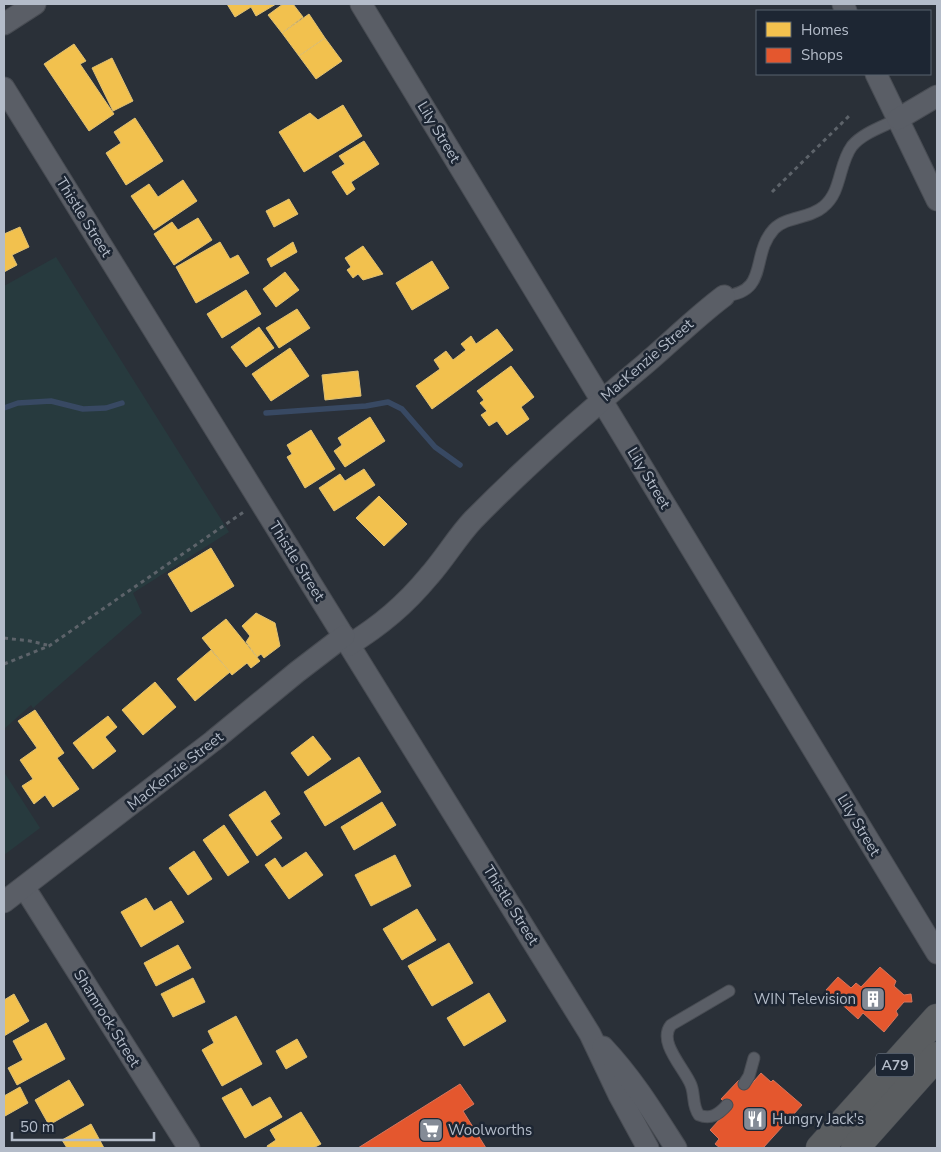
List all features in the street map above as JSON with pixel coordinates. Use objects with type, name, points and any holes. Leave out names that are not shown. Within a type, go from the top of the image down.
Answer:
[{"type":"highway","name":"A79","points":[[820,1148],[937,1018]]},
{"type":"highway","name":"A79","points":[[855,1148],[937,1056]]},
{"type":"street","points":[[4,24],[35,4]]},
{"type":"street","name":"Lily Street","points":[[361,4],[937,953]]},
{"type":"street","points":[[876,75],[937,200]]},
{"type":"street","name":"Thistle Street","points":[[4,88],[590,1034],[619,1095],[648,1148]]},
{"type":"street","name":"MacKenzie Street","points":[[898,120],[937,96]]},
{"type":"street","name":"MacKenzie Street","points":[[4,902],[229,729],[297,672],[347,640],[378,627],[402,606],[430,576],[472,522],[602,399],[724,296]]},
{"type":"street","name":"Shamrock Street","points":[[24,888],[188,1148]]},
{"type":"street","name":"Thistle Street","points":[[590,1034],[624,1069],[676,1148]]},
{"type":"lane","name":"MacKenzie Street","points":[[724,296],[738,294],[750,286],[767,239],[778,226],[810,215],[827,204],[837,187],[845,159],[855,144],[865,135],[898,120]]},
{"type":"lane","points":[[726,1105],[716,1116],[706,1118],[699,1115],[695,1108],[691,1086],[669,1046],[666,1033],[670,1025],[729,991]]},
{"type":"lane","points":[[744,1084],[749,1076],[754,1058]]},
{"type":"path","points":[[772,192],[850,116]]},
{"type":"path","points":[[4,664],[49,646],[260,501]]},
{"type":"path","points":[[4,638],[30,641],[49,646]]},
{"type":"green space","points":[[56,257],[229,532],[133,593],[142,613],[33,708],[31,705],[4,729],[4,286]]},
{"type":"green space","points":[[4,772],[40,828],[4,855]]},
{"type":"building: Homes","points":[[227,4],[276,4],[256,16],[251,7],[235,17]]},
{"type":"building: Homes","points":[[283,4],[293,4],[303,17],[282,33],[268,15]]},
{"type":"building: Homes","points":[[309,14],[325,38],[299,56],[282,33]]},
{"type":"building: Homes","points":[[325,38],[342,61],[316,79],[299,56]]},
{"type":"building: Homes","points":[[74,44],[86,61],[80,64],[114,114],[89,131],[44,64]]},
{"type":"building: Homes","points":[[112,58],[133,101],[113,111],[92,68]]},
{"type":"building: Homes","points":[[343,105],[362,136],[304,172],[279,132],[310,113],[318,120]]},
{"type":"building: Homes","points":[[135,118],[163,161],[126,185],[106,153],[121,143],[114,132]]},
{"type":"building: Homes","points":[[364,141],[379,164],[351,182],[355,189],[347,195],[332,172],[345,164],[339,156]]},
{"type":"building: Homes","points":[[183,180],[197,201],[154,230],[131,196],[149,184],[158,197]]},
{"type":"building: Homes","points":[[289,199],[298,214],[274,227],[266,211]]},
{"type":"building: Homes","points":[[198,218],[212,240],[174,265],[154,234],[172,222],[178,230]]},
{"type":"building: Homes","points":[[20,227],[29,247],[12,255],[17,265],[4,272],[4,234]]},
{"type":"building: Homes","points":[[220,242],[230,259],[238,255],[249,273],[196,303],[176,267]]},
{"type":"building: Homes","points":[[293,242],[297,252],[271,267],[267,259]]},
{"type":"building: Homes","points":[[363,246],[383,274],[363,280],[358,274],[353,278],[347,270],[351,267],[345,258]]},
{"type":"building: Homes","points":[[432,261],[449,288],[412,310],[396,283]]},
{"type":"building: Homes","points":[[285,272],[299,290],[276,307],[263,289]]},
{"type":"building: Homes","points":[[246,290],[261,314],[222,338],[207,314]]},
{"type":"building: Homes","points":[[297,309],[310,328],[279,348],[266,328]]},
{"type":"building: Homes","points":[[259,327],[274,348],[246,367],[231,347]]},
{"type":"building: Homes","points":[[497,329],[513,350],[432,409],[416,386],[440,369],[434,360],[446,351],[453,360],[466,350],[461,344],[471,336],[476,344]]},
{"type":"building: Homes","points":[[290,348],[309,376],[271,401],[252,374]]},
{"type":"building: Homes","points":[[511,366],[534,397],[521,407],[529,419],[507,435],[497,421],[489,426],[481,415],[487,411],[480,403],[484,400],[477,391]]},
{"type":"building: Homes","points":[[358,371],[361,396],[325,400],[322,375]]},
{"type":"building: Homes","points":[[370,417],[385,441],[345,467],[334,451],[342,445],[338,438]]},
{"type":"building: Homes","points":[[311,430],[335,469],[305,488],[287,457],[292,454],[287,445]]},
{"type":"building: Homes","points":[[364,469],[375,485],[334,511],[319,488],[340,474],[345,481]]},
{"type":"building: Homes","points":[[379,496],[407,524],[384,546],[356,518]]},
{"type":"building: Homes","points":[[211,548],[234,586],[191,612],[168,574]]},
{"type":"building: Homes","points":[[256,613],[275,623],[280,646],[264,658],[261,654],[257,657],[246,642],[250,636],[242,626]]},
{"type":"building: Homes","points":[[226,619],[260,661],[251,668],[247,663],[232,675],[202,638]]},
{"type":"building: Homes","points":[[211,650],[230,672],[195,701],[177,679]]},
{"type":"building: Homes","points":[[155,682],[176,707],[143,735],[122,710]]},
{"type":"building: Homes","points":[[35,710],[64,753],[57,758],[79,789],[53,807],[45,795],[34,804],[22,786],[33,779],[20,760],[37,748],[18,721]]},
{"type":"building: Homes","points":[[108,716],[117,727],[105,737],[116,751],[93,769],[73,743]]},
{"type":"building: Homes","points":[[313,736],[331,759],[308,776],[291,753]]},
{"type":"building: Homes","points":[[359,757],[381,792],[325,826],[304,792]]},
{"type":"building: Homes","points":[[265,791],[280,814],[270,821],[282,838],[257,856],[229,815]]},
{"type":"building: Homes","points":[[382,802],[396,825],[354,850],[341,827]]},
{"type":"building: Homes","points":[[224,825],[249,862],[228,876],[203,840]]},
{"type":"building: Homes","points":[[194,851],[212,879],[188,895],[169,868]]},
{"type":"building: Homes","points":[[306,852],[323,875],[289,899],[265,865],[275,858],[282,868]]},
{"type":"building: Homes","points":[[395,855],[411,886],[371,906],[355,875]]},
{"type":"building: Homes","points":[[146,898],[154,911],[171,901],[184,922],[141,947],[121,912]]},
{"type":"building: Homes","points":[[417,909],[436,940],[402,960],[383,929]]},
{"type":"building: Homes","points":[[449,943],[473,983],[432,1006],[408,966]]},
{"type":"building: Homes","points":[[178,945],[191,968],[156,986],[144,963]]},
{"type":"building: Homes","points":[[193,978],[205,1002],[173,1017],[161,994]]},
{"type":"building: Homes","points":[[489,993],[506,1021],[464,1046],[447,1018]]},
{"type":"building: Homes","points":[[14,994],[29,1021],[4,1036],[4,1000]]},
{"type":"building: Homes","points":[[236,1016],[262,1064],[222,1086],[202,1050],[214,1043],[208,1031]]},
{"type":"building: Homes","points":[[46,1023],[65,1059],[17,1085],[8,1068],[23,1060],[13,1041]]},
{"type":"building: Homes","points":[[297,1039],[307,1057],[286,1069],[276,1051]]},
{"type":"building: Homes","points":[[69,1080],[84,1105],[49,1125],[35,1100]]},
{"type":"building: Homes","points":[[20,1087],[28,1103],[5,1116],[4,1096]]},
{"type":"building: Homes","points":[[241,1088],[252,1107],[270,1097],[282,1117],[245,1138],[222,1098]]},
{"type":"building: Homes","points":[[301,1112],[321,1144],[313,1148],[268,1148],[267,1146],[276,1140],[270,1130]]},
{"type":"building: Homes","points":[[91,1124],[104,1148],[67,1148],[62,1140]]},
{"type":"building: Shops","name":"WIN Television","points":[[880,967],[896,981],[894,986],[904,995],[911,994],[912,1002],[904,1002],[896,1011],[898,1015],[884,1032],[863,1013],[858,1019],[826,990],[838,977],[851,988],[856,983],[861,987]]},
{"type":"building: Shops","name":"Hungry Jack's","points":[[761,1073],[771,1082],[773,1080],[802,1105],[763,1148],[720,1148],[715,1144],[719,1139],[710,1130],[731,1107],[721,1099],[739,1080],[748,1088]]},
{"type":"building: Shops","name":"Woolworths","points":[[460,1084],[474,1104],[463,1111],[486,1148],[358,1148]]},
{"type":"waterway","points":[[4,408],[18,403],[51,401],[83,409],[106,408],[122,403]]},
{"type":"waterway","points":[[266,413],[366,406],[388,402],[402,409],[435,447],[460,465]]},
{"type":"place","name":"WIN Television","points":[[873,999]]},
{"type":"place","name":"Hungry Jack's","points":[[755,1119]]},
{"type":"place","name":"Woolworths","points":[[431,1130]]}]
